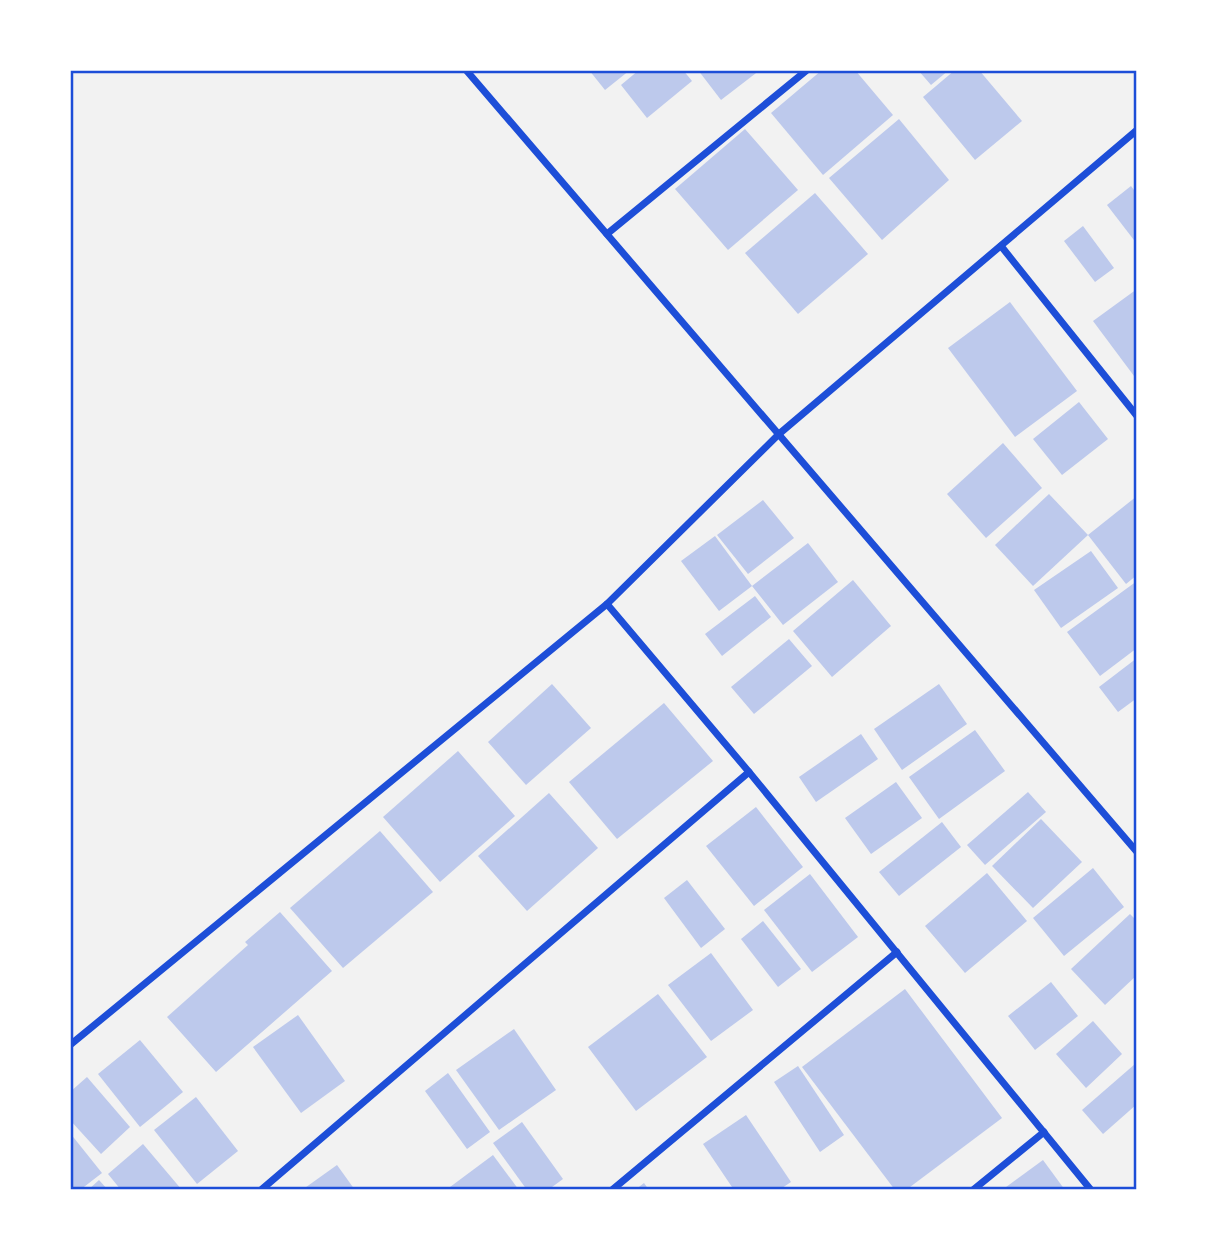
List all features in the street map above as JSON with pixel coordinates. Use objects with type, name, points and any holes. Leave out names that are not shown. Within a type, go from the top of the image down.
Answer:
[{"type":"street","points":[[466,70],[1137,852]]},
{"type":"street","points":[[607,234],[807,70]]},
{"type":"street","points":[[70,1045],[607,604],[779,434],[1137,130]]},
{"type":"street","points":[[1000,246],[1137,416]]},
{"type":"street","points":[[607,604],[749,772],[1091,1190]]},
{"type":"street","points":[[261,1190],[749,772]]},
{"type":"street","points":[[612,1190],[897,952]]},
{"type":"street","points":[[973,1190],[1044,1132]]},
{"type":"building","points":[[589,70],[630,70],[605,90]]},
{"type":"building","points":[[639,70],[683,70],[692,81],[647,118],[621,85]]},
{"type":"building","points":[[698,70],[760,70],[721,100]]},
{"type":"building","points":[[822,70],[855,70],[893,115],[823,175],[771,113]]},
{"type":"building","points":[[918,70],[949,70],[931,85]]},
{"type":"building","points":[[955,70],[979,70],[1022,121],[975,160],[923,97]]},
{"type":"building","points":[[899,119],[949,180],[882,240],[829,178]]},
{"type":"building","points":[[745,129],[798,190],[728,250],[675,189]]},
{"type":"building","points":[[1131,186],[1137,194],[1137,244],[1107,205]]},
{"type":"building","points":[[815,193],[868,254],[798,314],[745,253]]},
{"type":"building","points":[[1083,226],[1114,268],[1095,282],[1064,241]]},
{"type":"building","points":[[1137,289],[1137,380],[1093,321]]},
{"type":"building","points":[[1010,302],[1077,391],[1015,437],[948,348]]},
{"type":"building","points":[[1079,402],[1108,439],[1062,475],[1033,439]]},
{"type":"building","points":[[1003,443],[1042,488],[986,538],[947,494]]},
{"type":"building","points":[[1049,494],[1088,535],[1033,586],[995,545]]},
{"type":"building","points":[[1137,496],[1137,575],[1126,584],[1088,535]]},
{"type":"building","points":[[763,500],[794,538],[748,574],[717,535]]},
{"type":"building","points":[[715,536],[752,586],[719,611],[681,561]]},
{"type":"building","points":[[808,543],[838,582],[783,625],[752,586]]},
{"type":"building","points":[[1091,551],[1118,588],[1061,628],[1034,590]]},
{"type":"building","points":[[853,580],[891,626],[832,677],[793,631]]},
{"type":"building","points":[[1137,581],[1137,648],[1100,676],[1067,632]]},
{"type":"building","points":[[755,596],[771,617],[722,656],[705,634]]},
{"type":"building","points":[[789,639],[812,666],[754,714],[731,687]]},
{"type":"building","points":[[1137,658],[1137,698],[1118,712],[1099,687]]},
{"type":"building","points":[[552,684],[591,728],[526,785],[488,742]]},
{"type":"building","points":[[939,684],[967,724],[902,770],[874,729]]},
{"type":"building","points":[[664,703],[713,761],[617,839],[569,782]]},
{"type":"building","points":[[975,730],[1005,771],[939,819],[909,777]]},
{"type":"building","points":[[861,734],[878,759],[816,802],[799,777]]},
{"type":"building","points":[[458,751],[515,816],[440,882],[383,817]]},
{"type":"building","points":[[896,782],[922,818],[871,854],[845,818]]},
{"type":"building","points":[[1028,792],[1046,812],[985,865],[967,845]]},
{"type":"building","points":[[549,793],[598,848],[527,911],[478,856]]},
{"type":"building","points":[[756,807],[803,867],[754,906],[706,846]]},
{"type":"building","points":[[1041,819],[1082,862],[1033,908],[992,866]]},
{"type":"building","points":[[942,822],[961,847],[899,896],[879,872]]},
{"type":"building","points":[[380,831],[433,892],[343,968],[290,908]]},
{"type":"building","points":[[1093,868],[1124,907],[1064,956],[1033,918]]},
{"type":"building","points":[[987,873],[1027,921],[965,973],[925,926]]},
{"type":"building","points":[[810,874],[858,937],[812,972],[764,910]]},
{"type":"building","points":[[687,880],[725,929],[701,948],[664,898]]},
{"type":"building","points":[[280,912],[332,971],[216,1072],[167,1017],[248,945],[245,942]]},
{"type":"building","points":[[1130,914],[1137,921],[1137,975],[1105,1005],[1071,969]]},
{"type":"building","points":[[763,921],[801,969],[778,987],[741,939]]},
{"type":"building","points":[[711,953],[753,1010],[711,1041],[668,985]]},
{"type":"building","points":[[1051,982],[1078,1016],[1035,1050],[1008,1016]]},
{"type":"building","points":[[905,989],[1002,1118],[906,1190],[895,1190],[802,1067]]},
{"type":"building","points":[[658,994],[707,1057],[636,1111],[588,1047]]},
{"type":"building","points":[[298,1015],[345,1081],[301,1113],[253,1047]]},
{"type":"building","points":[[1093,1021],[1122,1054],[1086,1088],[1056,1054]]},
{"type":"building","points":[[514,1029],[556,1090],[499,1130],[456,1070]]},
{"type":"building","points":[[140,1040],[183,1092],[140,1127],[98,1074]]},
{"type":"building","points":[[1135,1064],[1137,1104],[1103,1134],[1082,1110]]},
{"type":"building","points":[[798,1066],[844,1135],[820,1152],[774,1082]]},
{"type":"building","points":[[448,1073],[490,1132],[467,1149],[425,1091]]},
{"type":"building","points":[[87,1077],[130,1127],[101,1154],[70,1120],[70,1092]]},
{"type":"building","points":[[196,1097],[238,1151],[197,1184],[154,1130]]},
{"type":"building","points":[[746,1115],[791,1182],[779,1190],[734,1190],[703,1144]]},
{"type":"building","points":[[522,1122],[563,1179],[548,1190],[527,1190],[493,1143]]},
{"type":"building","points":[[70,1133],[102,1173],[80,1190],[70,1190]]},
{"type":"building","points":[[143,1144],[182,1190],[121,1190],[108,1174]]},
{"type":"building","points":[[493,1155],[519,1190],[446,1190]]},
{"type":"building","points":[[1043,1160],[1065,1190],[1002,1190]]},
{"type":"building","points":[[337,1165],[355,1190],[302,1190]]},
{"type":"building","points":[[99,1180],[108,1190],[88,1190]]},
{"type":"building","points":[[644,1183],[649,1190],[635,1190]]}]
